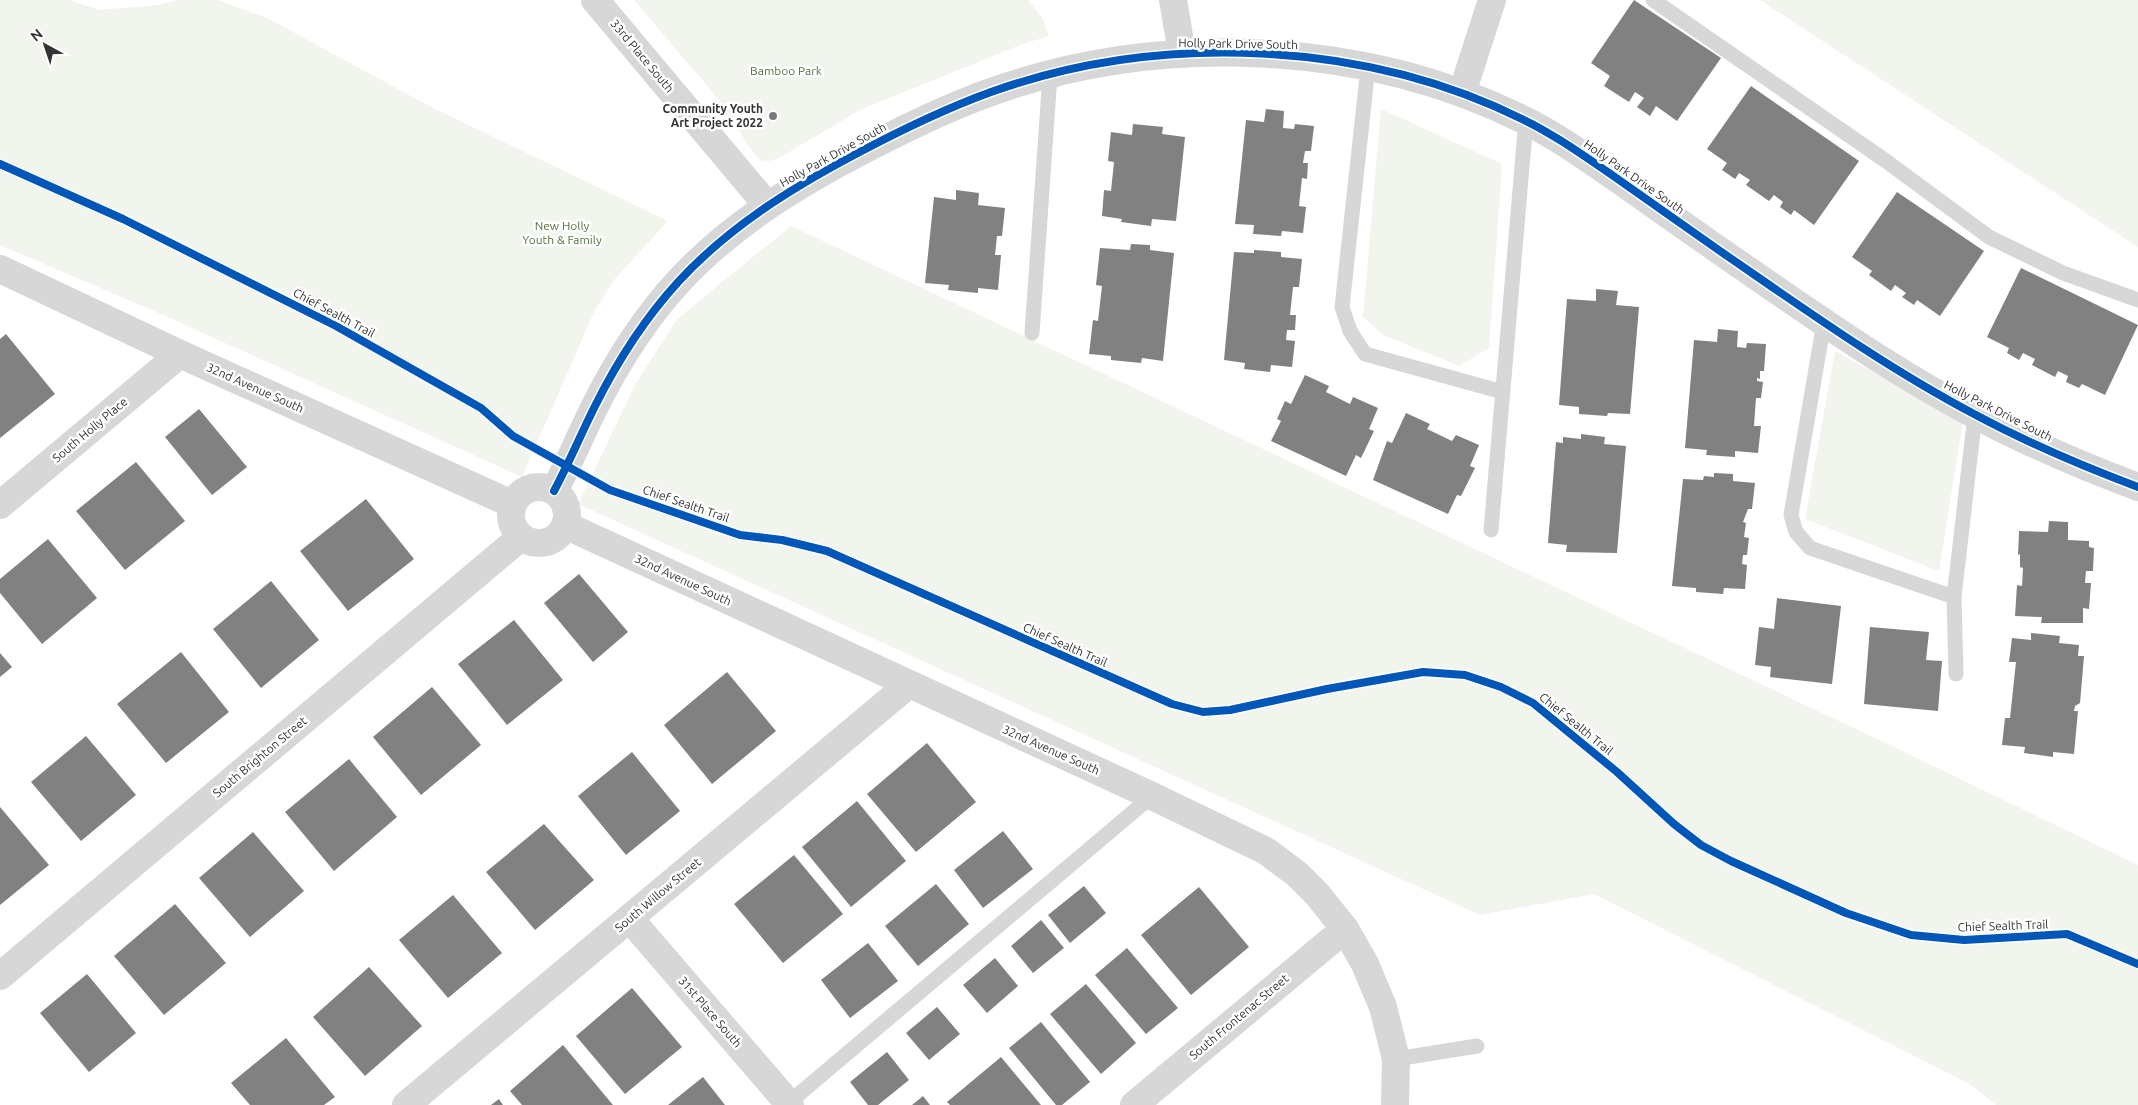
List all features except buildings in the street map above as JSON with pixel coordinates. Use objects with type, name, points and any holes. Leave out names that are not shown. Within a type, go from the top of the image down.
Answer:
[{"type":"street","name":"33rd Place South","points":[[595,0],[767,205]]},
{"type":"street","points":[[1173,0],[1182,53]]},
{"type":"street","points":[[1462,93],[1492,0]]},
{"type":"street","name":"Holly Park Drive South","points":[[554,491],[596,403],[626,352],[648,321],[685,276],[715,246],[767,205],[905,128],[993,91],[1050,75],[1113,62],[1182,53],[1256,53],[1307,56],[1368,66],[1462,93],[1526,120],[1578,152],[1824,322],[1975,415],[2059,455],[2138,487]]},
{"type":"street","name":"32nd Avenue South","points":[[0,269],[180,354],[512,504]]},
{"type":"street","name":"South Holly Place","points":[[0,505],[180,354]]},
{"type":"street","points":[[545,487],[554,491],[562,498],[566,506],[567,516],[561,533],[546,543],[537,544],[521,537],[511,522],[512,504],[518,495],[526,490],[545,487]]},
{"type":"street","name":"32nd Avenue South","points":[[565,525],[1152,796],[1266,851],[1296,874],[1317,894],[1345,929],[1365,964],[1382,1007],[1396,1058],[1395,1105]]},
{"type":"street","name":"South Brighton Street","points":[[0,976],[521,537]]},
{"type":"street","name":"South Willow Street","points":[[406,1105],[908,685]]},
{"type":"street","name":"31st Place South","points":[[630,919],[788,1104]]},
{"type":"street","name":"South Frontenac Street","points":[[1134,1105],[1345,929]]},
{"type":"lane","points":[[1653,0],[1886,160],[1989,237],[2063,273],[2138,300]]},
{"type":"lane","points":[[1368,66],[1342,307],[1350,332],[1365,354],[1503,392]]},
{"type":"lane","points":[[1032,332],[1050,75]]},
{"type":"lane","points":[[1491,530],[1526,120]]},
{"type":"lane","points":[[1824,322],[1791,515],[1796,532],[1810,548],[1954,597]]},
{"type":"lane","points":[[1956,674],[1954,597],[1975,415]]},
{"type":"lane","points":[[788,1104],[1152,796]]},
{"type":"lane","points":[[1396,1058],[1477,1046]]},
{"type":"green space","name":"New Holly Youth & Family","points":[[0,0],[69,0],[100,10],[157,5],[180,0],[218,0],[267,18],[433,108],[668,221],[614,280],[594,312],[522,477],[161,314],[0,245]]},
{"type":"green space","name":"Bamboo Park","points":[[634,0],[1028,0],[1043,19],[1049,36],[1020,45],[860,110],[779,158],[769,161],[760,160],[747,144],[726,108]]},
{"type":"green space","points":[[1760,0],[2138,0],[2138,247]]},
{"type":"green space","points":[[1381,109],[1502,164],[1489,348],[1459,366],[1383,335],[1363,317]]},
{"type":"green space","points":[[791,226],[1892,746],[2138,865],[2138,1105],[1996,1105],[1970,1084],[1594,894],[1480,915],[578,504],[635,385],[677,319]]},
{"type":"green space","points":[[1835,351],[1963,421],[1939,571],[1805,519]]},
{"type":"cycle path","points":[[554,491],[604,389],[644,325],[667,295],[698,261],[761,210],[807,181],[871,146],[939,113],[991,92],[1056,73],[1123,60],[1192,53],[1261,54],[1330,60],[1397,73],[1462,93],[1524,120],[1580,153],[1813,315],[1908,377],[1974,414],[2034,444],[2138,487]]},
{"type":"cycle path","name":"Chief Sealth Trail","points":[[0,164],[123,219],[336,326],[481,408],[513,436],[610,490],[740,535],[782,540],[827,551],[1172,704],[1203,712],[1230,710],[1327,689],[1423,672],[1465,675],[1501,687],[1533,703],[1617,772],[1674,824],[1701,845],[1731,861],[1846,913],[1911,935],[1964,940],[2067,934],[2138,964]]},
{"type":"place","name":"Community Youth Art Project 2022","points":[[773,116]]}]
